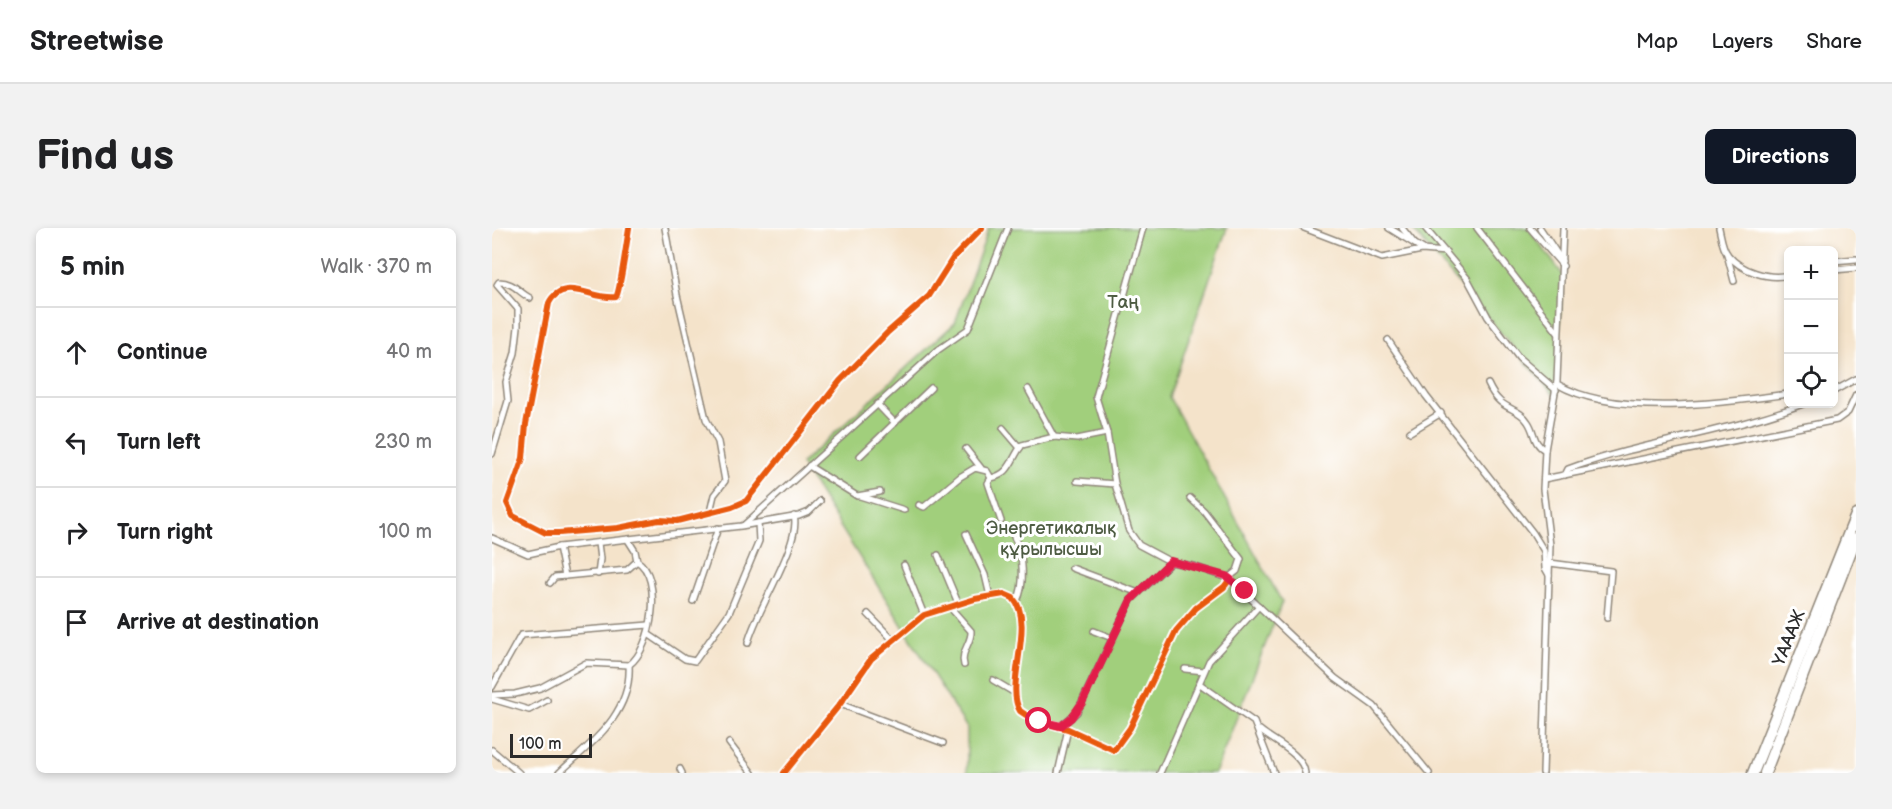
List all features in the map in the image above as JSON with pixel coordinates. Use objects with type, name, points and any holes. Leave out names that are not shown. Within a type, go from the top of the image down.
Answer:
[{"type":"highway","name":"ҮАААЖ","points":[[1753,773],[1856,515]]},
{"type":"highway","name":"ҮАААЖ","points":[[1765,773],[1856,538]]},
{"type":"street","points":[[629,228],[621,270],[621,289],[616,297],[568,289],[551,300],[526,424],[523,458],[508,494],[508,510],[513,516],[546,533],[618,528],[659,520],[676,521],[732,507],[753,495],[814,410],[861,359],[929,296],[953,258],[982,228]]},
{"type":"street","points":[[665,228],[677,295],[706,419],[718,442],[725,481],[714,495],[710,512]]},
{"type":"street","points":[[744,525],[938,350],[968,329],[1008,228]]},
{"type":"street","points":[[1143,228],[1096,397],[1107,433],[1115,484],[1134,539],[1171,561],[1229,578],[1335,678],[1374,706],[1429,773]]},
{"type":"street","points":[[1304,228],[1377,257],[1425,250],[1447,252]]},
{"type":"street","points":[[1389,228],[1425,250]]},
{"type":"street","points":[[1402,228],[1417,247]]},
{"type":"street","points":[[1425,228],[1467,278],[1494,325],[1519,358],[1556,387],[1581,396],[1637,403],[1701,404],[1784,394]]},
{"type":"street","points":[[1477,228],[1559,334]]},
{"type":"street","points":[[1530,228],[1563,264]]},
{"type":"street","points":[[1540,228],[1563,264]]},
{"type":"street","points":[[1543,773],[1550,563],[1544,479],[1545,450],[1556,387],[1563,228]]},
{"type":"street","points":[[1719,228],[1734,281]]},
{"type":"street","points":[[1727,254],[1763,276],[1774,278],[1784,276]]},
{"type":"street","points":[[1838,261],[1856,259]]},
{"type":"street","points":[[1838,270],[1856,268]]},
{"type":"street","points":[[492,454],[508,401],[506,382],[515,353],[518,327],[518,309],[497,285],[499,282],[507,282],[519,288],[530,298]]},
{"type":"street","points":[[1388,340],[1541,546],[1545,555],[1545,568],[1549,574]]},
{"type":"street","points":[[1838,388],[1856,379]]},
{"type":"street","points":[[1488,384],[1498,403],[1527,420],[1538,445],[1545,450]]},
{"type":"street","points":[[860,456],[931,388]]},
{"type":"street","points":[[1028,389],[1054,437]]},
{"type":"street","points":[[1544,479],[1837,420],[1848,412],[1856,395]]},
{"type":"street","points":[[877,404],[895,423]]},
{"type":"street","points":[[1565,475],[1568,469],[1649,444],[1742,424],[1791,408]]},
{"type":"street","points":[[1410,432],[1441,413]]},
{"type":"street","points":[[1002,428],[1020,448]]},
{"type":"street","points":[[991,478],[1005,473],[1020,448],[1029,442],[1054,437],[1077,439],[1107,433]]},
{"type":"street","points":[[966,449],[991,478]]},
{"type":"street","points":[[809,466],[860,496],[904,510]]},
{"type":"street","points":[[919,505],[924,507],[969,471],[982,469]]},
{"type":"street","points":[[991,478],[988,487],[1001,521]]},
{"type":"street","points":[[1077,481],[1115,484]]},
{"type":"street","points":[[860,496],[880,492]]},
{"type":"street","points":[[1014,537],[1023,579],[1023,590],[1017,601],[1021,628],[1015,693],[1017,707],[1026,716],[1061,726],[1113,750],[1120,744],[1136,718],[1166,648],[1176,631],[1196,608],[1239,568],[1241,559],[1204,511],[1190,498]]},
{"type":"street","points":[[492,538],[524,553],[758,523],[809,512],[820,501]]},
{"type":"street","points":[[748,642],[791,540],[796,525],[794,516]]},
{"type":"street","points":[[648,634],[685,659],[694,661],[729,613],[759,541],[758,523]]},
{"type":"street","points":[[693,602],[718,528]]},
{"type":"street","points":[[966,534],[984,575],[990,596]]},
{"type":"street","points":[[560,773],[613,722],[625,690],[628,665],[643,651],[648,634],[651,579],[646,568],[637,561],[635,550],[628,540]]},
{"type":"street","points":[[598,543],[600,560],[598,574]]},
{"type":"street","points":[[559,547],[566,576]]},
{"type":"street","points":[[938,555],[958,603]]},
{"type":"street","points":[[550,583],[555,577],[627,570],[637,561]]},
{"type":"street","points":[[1061,726],[1077,711],[1136,592],[1171,561]]},
{"type":"street","points":[[1550,563],[1611,571],[1607,618]]},
{"type":"street","points":[[904,565],[924,615]]},
{"type":"street","points":[[1072,568],[1136,592]]},
{"type":"street","points":[[784,773],[840,705],[872,659],[924,615],[958,603],[990,596],[1004,594],[1017,601]]},
{"type":"street","points":[[949,606],[972,635],[962,655],[963,665]]},
{"type":"street","points":[[1160,773],[1204,671],[1218,650],[1259,606]]},
{"type":"street","points":[[868,614],[894,641]]},
{"type":"street","points":[[492,687],[520,635],[649,625]]},
{"type":"street","points":[[1094,631],[1112,638]]},
{"type":"street","points":[[492,697],[532,691],[586,663],[628,665]]},
{"type":"street","points":[[1185,669],[1204,671]]},
{"type":"street","points":[[993,680],[1015,693]]},
{"type":"street","points":[[1200,684],[1250,718],[1258,728],[1296,756],[1303,764],[1305,773]]},
{"type":"street","points":[[492,697],[529,710],[547,700]]},
{"type":"street","points":[[840,705],[943,743]]},
{"type":"street","points":[[1258,728],[1274,773]]},
{"type":"street","points":[[1058,773],[1068,729]]},
{"type":"street","points":[[729,743],[752,773]]},
{"type":"street","points":[[492,750],[519,773]]},
{"type":"green space","name":"Энергетикалық құрылысшы","points":[[989,228],[1227,228],[1169,397],[1282,602],[1215,773],[967,773],[967,728],[801,464],[955,323]]},
{"type":"green space","points":[[1411,228],[1528,228],[1563,275],[1555,396]]},
{"type":"cycle path","points":[[629,228],[616,297],[571,290],[555,295],[549,303],[526,424],[523,458],[507,503],[513,516],[546,533],[618,528],[659,520],[677,521],[732,507],[746,501],[840,381],[888,332],[929,296],[953,258],[982,228]]},
{"type":"cycle path","points":[[784,773],[840,704],[871,659],[924,615],[975,599],[1004,594],[1013,598],[1019,609],[1022,623],[1015,686],[1020,711],[1032,719],[1068,729],[1114,750],[1130,728],[1176,631],[1196,608],[1224,587],[1230,579]]},
{"type":"route","points":[[1039,721],[1061,726],[1077,711],[1136,592],[1163,571],[1171,561],[1226,576],[1245,591]]},
{"type":"park label","name":"Таң","points":[[1123,302]]}]
